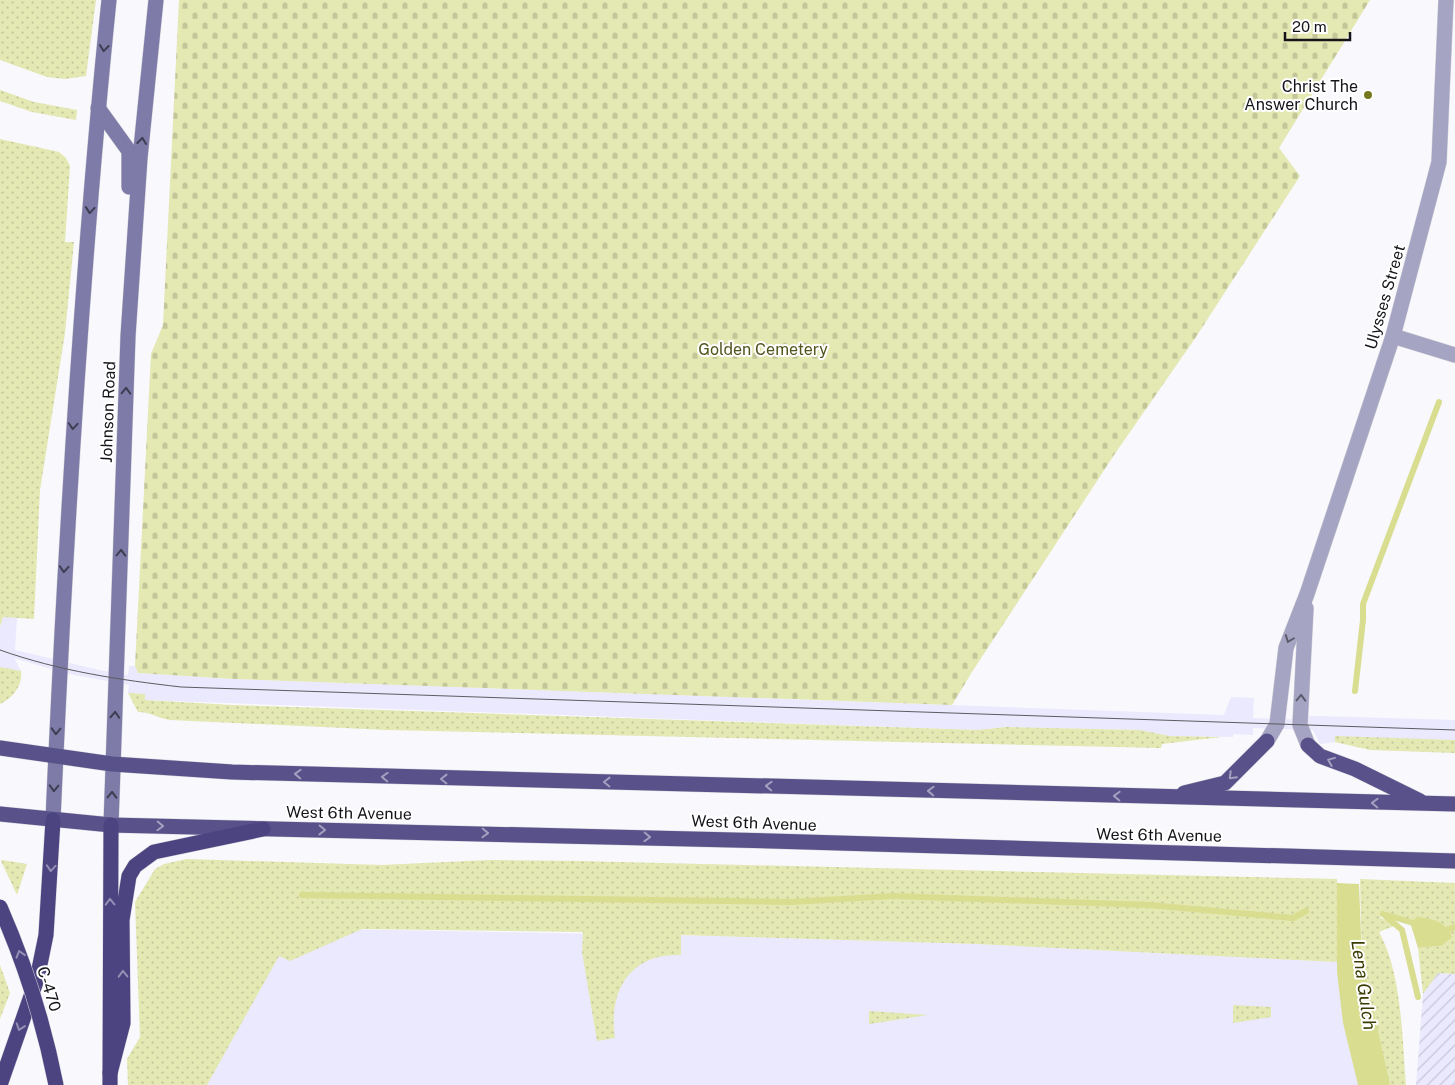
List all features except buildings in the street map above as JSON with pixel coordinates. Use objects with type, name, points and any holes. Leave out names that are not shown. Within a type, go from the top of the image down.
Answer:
[{"type":"highway","points":[[1166,798],[1225,783],[1267,741]]},
{"type":"highway","points":[[1308,745],[1320,756],[1355,769],[1423,803]]},
{"type":"highway","points":[[0,748],[112,764],[232,772],[1166,798],[1455,804]]},
{"type":"highway","name":"West 6th Avenue","points":[[0,814],[111,825],[771,840],[1455,861]]},
{"type":"highway","points":[[0,1085],[37,979],[46,935],[53,820]]},
{"type":"highway","points":[[110,1079],[111,825]]},
{"type":"highway","points":[[110,1079],[123,1022],[122,920],[129,876],[132,871],[142,859],[154,852],[263,829]]},
{"type":"highway","name":"C-470","points":[[0,907],[20,954],[48,1043],[56,1085]]},
{"type":"main road","name":"Johnson Road","points":[[53,820],[62,599],[98,108],[109,0]]},
{"type":"main road","name":"Johnson Road","points":[[111,825],[128,336],[140,158],[156,0]]},
{"type":"main road","points":[[98,108],[129,151],[128,336]]},
{"type":"street","name":"Ulysses Street","points":[[1267,741],[1277,724],[1286,648],[1307,594],[1393,336],[1439,162],[1449,73],[1446,0]]},
{"type":"street","points":[[1393,336],[1455,355]]},
{"type":"street","name":"Ulysses Street","points":[[1307,594],[1300,725],[1308,745]]},
{"type":"shaded area","points":[[3,617],[17,617],[15,650],[128,675],[129,666],[135,666],[138,673],[234,679],[1224,715],[1231,697],[1254,698],[1253,718],[1308,720],[1309,716],[1317,716],[1455,720],[1455,740],[1335,737],[1335,742],[1320,744],[1313,730],[1253,728],[1253,735],[1233,734],[1233,737],[1170,736],[1140,730],[1006,727],[978,730],[144,700],[145,694],[128,693],[129,685],[64,673],[14,658],[21,671],[0,667],[0,627]]},
{"type":"shaded area","points":[[228,927],[715,936],[976,944],[1337,962],[1343,1023],[1358,1085],[157,1085]]},
{"type":"shaded area","points":[[1438,973],[1455,974],[1455,1085],[1416,1085],[1423,994]]},
{"type":"green space","points":[[0,0],[96,0],[86,76],[65,79],[47,77],[0,60]]},
{"type":"green space","name":"Golden Cemetery","points":[[179,0],[1370,0],[1279,148],[1300,176],[1196,337],[1114,455],[952,705],[234,679],[138,673],[135,666],[151,354],[163,325]]},
{"type":"green space","points":[[0,90],[34,102],[77,110],[76,120],[32,112],[0,101]]},
{"type":"green space","points":[[0,139],[59,152],[66,158],[70,166],[65,242],[74,242],[65,333],[40,490],[34,619],[3,617],[0,627]]},
{"type":"green space","points":[[0,667],[21,671],[21,676],[16,690],[0,704]]},
{"type":"green space","points":[[128,693],[145,694],[145,700],[232,705],[978,730],[1006,727],[1140,730],[1170,736],[1221,737],[1162,744],[1161,748],[387,730],[170,720],[138,712]]},
{"type":"green space","points":[[1335,736],[1455,740],[1455,753],[1370,750],[1335,742]]},
{"type":"green space","points":[[187,859],[381,865],[490,860],[578,861],[1337,879],[1337,962],[976,944],[681,935],[681,955],[663,956],[648,961],[635,968],[626,978],[619,991],[615,1005],[615,1038],[597,1041],[582,952],[583,932],[362,929],[290,961],[279,956],[207,1085],[128,1085],[127,1059],[140,1037],[135,902],[155,869],[164,864]]},
{"type":"green space","points":[[1,861],[27,864],[17,895]]},
{"type":"green space","points":[[1360,879],[1455,883],[1455,974],[1438,973],[1423,994],[1418,948],[1442,946],[1417,917],[1412,921],[1383,911],[1380,918],[1399,924],[1379,932],[1387,948],[1397,986],[1406,1085],[1390,1085],[1385,1070],[1362,960]]},
{"type":"green space","points":[[0,965],[10,993],[0,1019]]},
{"type":"green space","points":[[1233,1005],[1271,1007],[1271,1017],[1233,1023]]},
{"type":"green space","points":[[869,1011],[928,1015],[869,1024]]},
{"type":"water","name":"Lena Gulch","points":[[1337,883],[1359,884],[1362,960],[1390,1085],[1358,1085],[1343,1023],[1337,972]]},
{"type":"water","points":[[1417,917],[1442,924],[1452,937],[1441,946],[1418,948],[1410,922]]},
{"type":"waterway","points":[[1355,691],[1363,604],[1439,402]]},
{"type":"waterway","points":[[302,895],[791,902],[893,896],[1149,905],[1293,918],[1306,911]]},
{"type":"waterway","points":[[1383,914],[1402,930],[1418,997]]},
{"type":"waterway","points":[[1387,915],[1416,924]]},
{"type":"waterway","points":[[1442,932],[1455,927]]},
{"type":"tram line","points":[[0,650],[45,664],[90,674],[181,687],[1455,730]]},
{"type":"place","name":"Christ The Answer Church","points":[[1368,95]]}]
